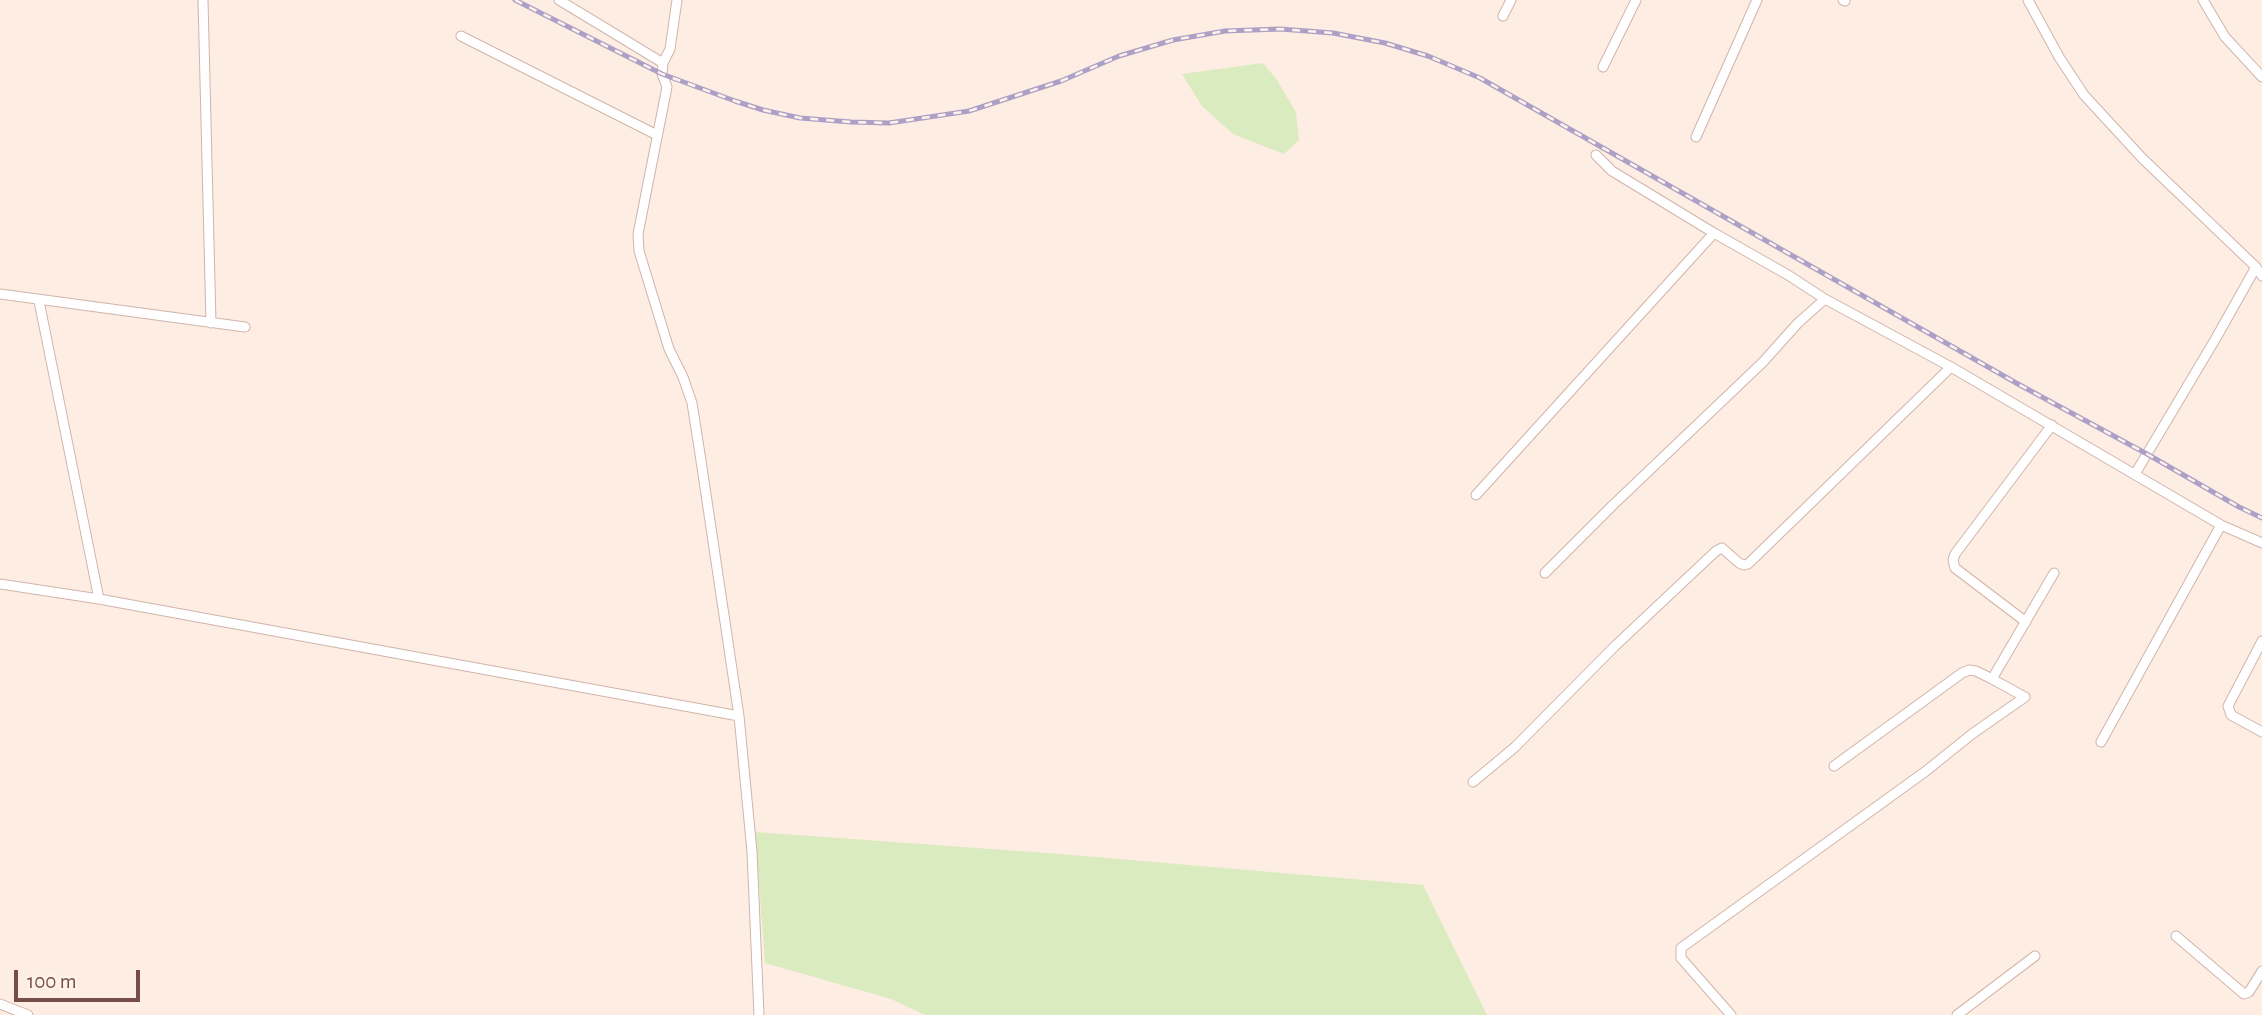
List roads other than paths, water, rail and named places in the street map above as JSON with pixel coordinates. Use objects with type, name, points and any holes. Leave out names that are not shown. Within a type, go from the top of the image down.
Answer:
[{"type":"street","points":[[203,0],[211,323]]},
{"type":"street","points":[[559,0],[663,63]]},
{"type":"street","points":[[677,0],[670,50],[663,63],[662,74],[667,87],[638,234],[639,251],[665,339],[692,403],[739,716],[752,852],[759,1015]]},
{"type":"street","points":[[1503,16],[1511,0]]},
{"type":"street","points":[[1603,67],[1636,0]]},
{"type":"street","points":[[1696,137],[1757,0]]},
{"type":"street","points":[[2028,0],[2059,57],[2084,95],[2141,158],[2256,267],[2262,276]]},
{"type":"street","points":[[2203,0],[2225,37],[2262,77]]},
{"type":"street","points":[[461,36],[657,135]]},
{"type":"street","points":[[1596,155],[1612,171],[1825,299],[1951,367],[2221,525],[2262,543]]},
{"type":"street","points":[[1476,495],[1714,233]]},
{"type":"street","points":[[2135,474],[2256,267]]},
{"type":"street","points":[[0,294],[245,327]]},
{"type":"street","points":[[1545,573],[1825,299]]},
{"type":"street","points":[[39,301],[99,599]]},
{"type":"street","points":[[1473,782],[1515,747],[1615,646],[1716,551],[1722,548],[1738,563],[1748,564],[1951,367]]},
{"type":"street","points":[[2026,621],[1955,568],[1953,561],[1955,554],[2052,425]]},
{"type":"street","points":[[2101,742],[2221,525]]},
{"type":"street","points":[[1992,679],[2054,573]]},
{"type":"street","points":[[0,584],[99,599],[739,716]]},
{"type":"street","points":[[2262,641],[2228,706],[2231,715],[2262,732]]},
{"type":"street","points":[[1731,1015],[1681,958],[1681,948],[2025,697],[1976,671],[1969,670],[1834,766]]},
{"type":"street","points":[[2176,936],[2244,995],[2249,992],[2262,971]]},
{"type":"street","points":[[1957,1015],[2035,956]]},
{"type":"street","points":[[0,1004],[28,1015]]},
{"type":"railway","points":[[515,0],[662,74],[735,101],[800,118],[851,122],[889,123],[969,111],[1061,81],[1119,56],[1173,40],[1225,31],[1280,29],[1333,33],[1385,43],[1428,56],[1480,78],[2018,384],[2262,518]]}]
